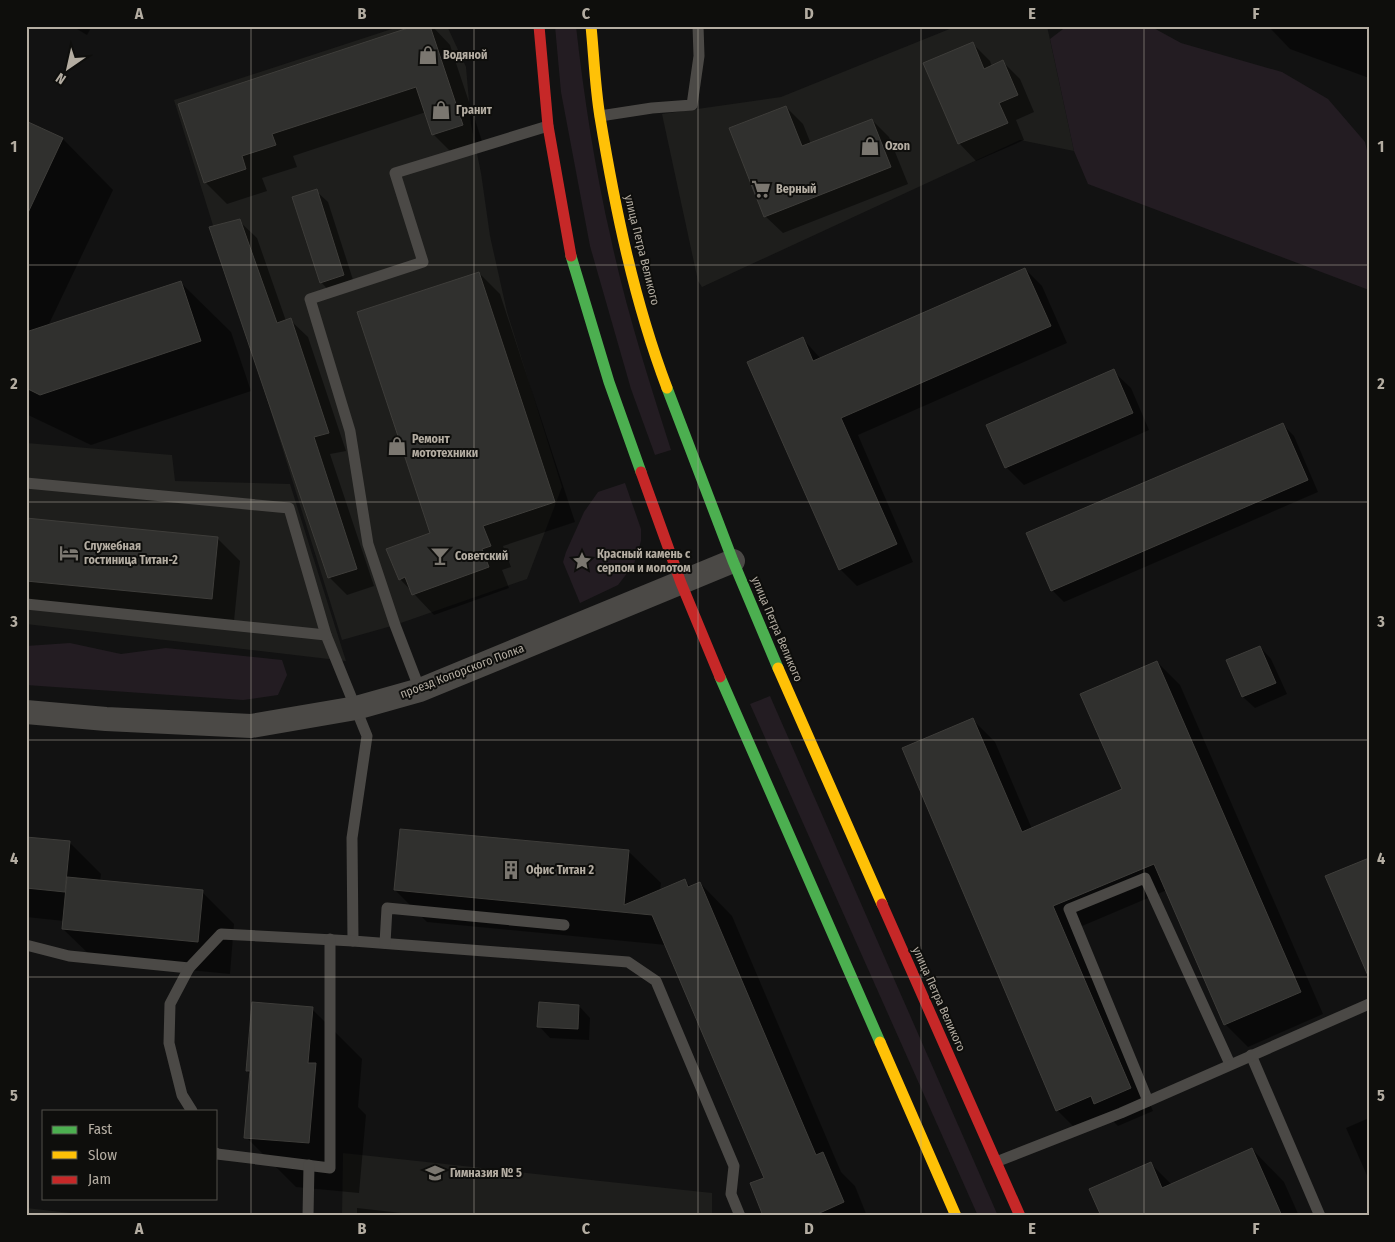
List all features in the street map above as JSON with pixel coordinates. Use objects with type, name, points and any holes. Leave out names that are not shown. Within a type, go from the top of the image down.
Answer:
[{"type":"street","points":[[539,26],[548,126],[572,264],[609,382],[681,583],[956,1216]]},
{"type":"street","name":"улица Петра Великого","points":[[591,26],[600,116],[624,243],[656,358],[734,561],[782,676],[1020,1216]]},
{"type":"street","name":"проезд Копорского Полка","points":[[26,712],[106,719],[251,726],[356,708],[420,690],[734,561]]},
{"type":"lane","points":[[600,116],[652,108],[692,105],[698,56],[698,26]]},
{"type":"lane","points":[[420,690],[395,625],[368,544],[350,431],[310,298],[423,262],[395,173],[548,126]]},
{"type":"lane","points":[[26,484],[289,508],[326,635],[367,736],[352,838],[353,941]]},
{"type":"lane","points":[[26,604],[326,635]]},
{"type":"lane","points":[[1148,1101],[1069,909],[1144,878],[1230,1064]]},
{"type":"lane","points":[[385,943],[387,908],[564,925]]},
{"type":"lane","points":[[191,1110],[182,1095],[169,1043],[170,1004],[189,968],[222,934],[330,939],[628,962],[656,981],[734,1166],[732,1194],[740,1216]]},
{"type":"lane","points":[[218,1154],[330,1168],[330,939]]},
{"type":"lane","points":[[26,944],[69,956],[189,968]]},
{"type":"lane","points":[[996,1162],[1148,1101],[1369,1004]]},
{"type":"lane","points":[[1251,1055],[1320,1216]]},
{"type":"lane","points":[[308,1165],[308,1216]]},
{"type":"shaded area","points":[[401,26],[447,26],[466,67],[471,124],[481,173],[490,236],[507,312],[562,487],[527,579],[395,625],[342,640],[174,100]]},
{"type":"shaded area","points":[[555,26],[576,26],[590,133],[611,239],[646,371],[671,450],[655,455],[631,389],[590,246],[561,92]]},
{"type":"shaded area","points":[[957,26],[1047,26],[1074,151],[1020,140],[702,287],[698,281],[662,114],[781,97]]},
{"type":"shaded area","points":[[1067,26],[1150,26],[1181,43],[1282,72],[1328,99],[1365,142],[1369,159],[1369,290],[1088,184],[1074,151],[1050,39]]},
{"type":"shaded area","points":[[26,443],[172,455],[175,481],[290,484],[346,661],[26,624]]},
{"type":"shaded area","points":[[625,483],[641,529],[641,541],[634,564],[618,585],[580,603],[563,562],[566,552],[584,512],[598,492]]},
{"type":"shaded area","points":[[70,643],[121,654],[166,648],[282,660],[287,675],[278,695],[243,700],[26,685],[26,646]]},
{"type":"shaded area","points":[[770,696],[998,1216],[978,1216],[750,704]]},
{"type":"shaded area","name":"Гимназия № 5","points":[[343,1153],[712,1193],[712,1216],[342,1216]]},
{"type":"shaded area","points":[[26,1208],[97,1216],[26,1216]]},
{"type":"building","points":[[414,26],[430,26],[463,125],[432,135],[416,87],[272,134],[276,145],[242,156],[246,169],[204,183],[178,104]]},
{"type":"building","points":[[973,42],[984,69],[1003,60],[1018,95],[999,103],[1008,123],[958,144],[923,63]]},
{"type":"building","points":[[786,106],[802,146],[872,119],[891,167],[764,217],[729,128]]},
{"type":"building","points":[[26,121],[63,138],[26,217]]},
{"type":"building","points":[[317,189],[344,275],[320,283],[292,197]]},
{"type":"building","points":[[240,219],[277,323],[291,318],[329,433],[314,437],[357,569],[328,578],[209,227]]},
{"type":"building","points":[[1025,268],[1051,326],[841,418],[897,544],[839,570],[747,362],[803,337],[813,361]]},
{"type":"building","points":[[479,272],[555,502],[483,526],[491,546],[482,549],[489,567],[412,595],[405,577],[399,580],[386,549],[430,533],[357,312]]},
{"type":"building","points":[[181,281],[201,341],[40,395],[26,388],[26,332]]},
{"type":"building","points":[[1114,369],[1133,413],[1005,468],[986,425]]},
{"type":"building","points":[[1283,423],[1308,480],[1051,591],[1026,533]]},
{"type":"building","points":[[26,518],[218,537],[212,599],[26,581]]},
{"type":"building","points":[[1260,646],[1276,683],[1242,697],[1226,660]]},
{"type":"building","points":[[1157,661],[1301,992],[1224,1025],[1154,864],[1053,906],[1131,1088],[1094,1104],[1091,1096],[1056,1111],[902,748],[973,718],[1022,832],[1122,789],[1080,694]]},
{"type":"building","points":[[400,829],[629,850],[624,905],[685,879],[688,887],[700,882],[816,1155],[823,1152],[844,1202],[813,1216],[763,1216],[750,1183],[764,1178],[652,915],[394,890]]},
{"type":"building","points":[[26,837],[70,841],[65,892],[26,888]]},
{"type":"building","points":[[1369,858],[1369,978],[1325,876]]},
{"type":"building","points":[[67,877],[203,890],[198,942],[62,929]]},
{"type":"building","points":[[252,1002],[313,1007],[308,1063],[316,1063],[309,1143],[244,1138],[250,1071],[246,1071]]},
{"type":"building","points":[[539,1002],[579,1005],[578,1029],[537,1027]]},
{"type":"building","points":[[1252,1148],[1282,1216],[1101,1216],[1089,1189],[1151,1162],[1162,1188]]},
{"type":"traffic: fast","points":[[571,256],[609,382],[641,472]]},
{"type":"traffic: fast","points":[[667,388],[733,561],[778,668]]},
{"type":"traffic: fast","points":[[720,677],[880,1042]]},
{"type":"traffic: slow","points":[[591,26],[598,106],[619,220],[635,288],[667,388]]},
{"type":"traffic: slow","points":[[778,668],[882,904]]},
{"type":"traffic: slow","points":[[880,1042],[956,1216]]},
{"type":"traffic: jam","points":[[539,26],[548,126],[571,256]]},
{"type":"traffic: jam","points":[[641,472],[681,583],[720,677]]},
{"type":"traffic: jam","points":[[882,904],[1020,1216]]},
{"type":"place","name":"Водяной","points":[[428,55]]},
{"type":"place","name":"Гранит","points":[[441,110]]},
{"type":"place","name":"Ozon","points":[[870,146]]},
{"type":"place","name":"Верный","points":[[761,189]]},
{"type":"place","name":"Ремонт мототехники","points":[[397,446]]},
{"type":"place","name":"Служебная гостиница Титан-2","points":[[69,553]]},
{"type":"place","name":"Советский","points":[[440,556]]},
{"type":"place","name":"Красный камень с серпом и молотом","points":[[582,561]]},
{"type":"place","name":"Офис Титан 2","points":[[511,870]]},
{"type":"place","name":"Гимназия № 5","points":[[435,1173]]}]
